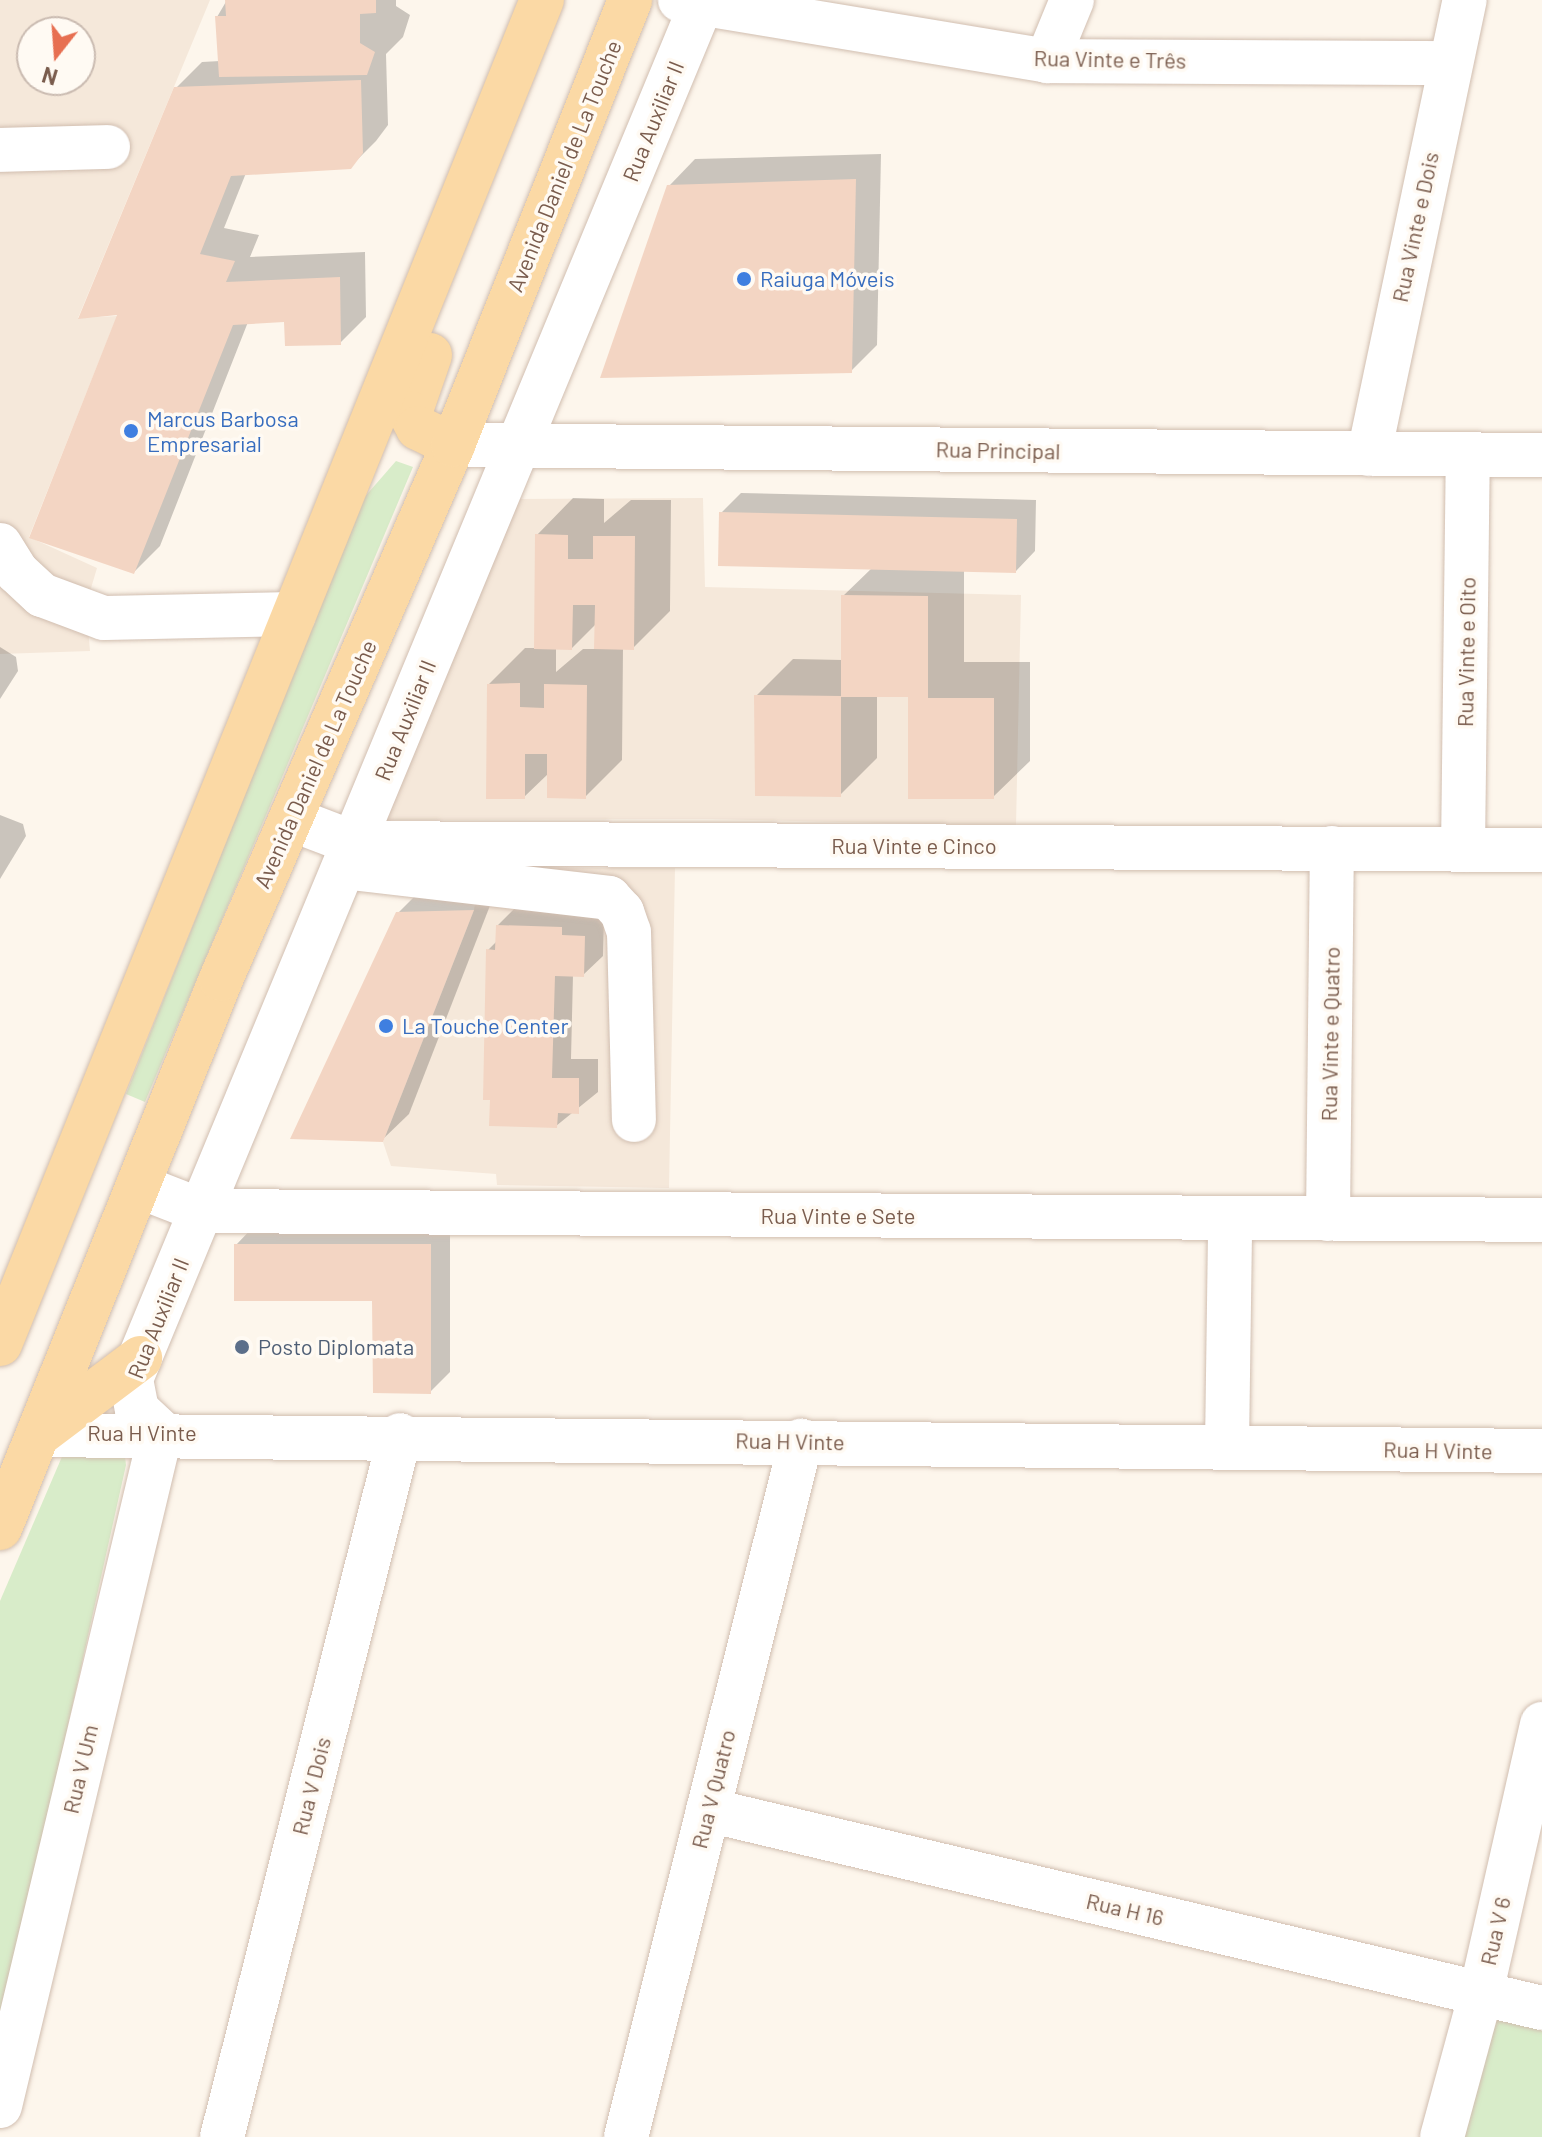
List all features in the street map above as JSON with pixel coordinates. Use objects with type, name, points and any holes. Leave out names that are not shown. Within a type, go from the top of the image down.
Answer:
[{"type":"main road","points":[[0,1344],[542,0]]},
{"type":"main road","points":[[453,445],[418,428],[410,405],[572,0]]},
{"type":"main road","name":"Avenida Daniel de La Touche","points":[[0,1528],[291,819],[453,445],[630,0]]},
{"type":"main road","points":[[38,1435],[140,1358]]},
{"type":"street","points":[[1047,61],[1072,0]]},
{"type":"street","name":"Rua Vinte e Dois","points":[[1369,454],[1449,63],[1465,0]]},
{"type":"street","name":"Rua Vinte e Três","points":[[694,2],[1047,61],[1449,63]]},
{"type":"street","name":"Rua Auxiliar II","points":[[161,1432],[144,1419],[132,1399],[131,1379],[519,446],[694,2]]},
{"type":"street","points":[[0,150],[108,147]]},
{"type":"street","name":"Rua Principal","points":[[453,445],[1542,455]]},
{"type":"street","name":"Rua Vinte e Oito","points":[[1463,850],[1468,455]]},
{"type":"street","points":[[0,545],[17,572],[42,595],[104,618],[294,614]]},
{"type":"street","name":"Rua Vinte e Cinco","points":[[291,819],[349,855],[1332,848],[1542,850]]},
{"type":"street","name":"Rua Vinte e Quatro","points":[[1328,1219],[1332,848]]},
{"type":"street","points":[[349,855],[609,898],[622,912],[629,932],[634,1120]]},
{"type":"street","name":"Rua Vinte e Sete","points":[[138,1186],[202,1211],[1542,1220]]},
{"type":"street","points":[[1227,1447],[1230,1219]]},
{"type":"street","name":"Rua H Vinte","points":[[38,1435],[161,1432],[1542,1451]]},
{"type":"street","name":"Rua V Um","points":[[0,2106],[161,1432]]},
{"type":"street","name":"Rua V Dois","points":[[222,2137],[400,1435]]},
{"type":"street","name":"Rua V Quatro","points":[[626,2137],[801,1441]]},
{"type":"street","name":"Rua V 6","points":[[1442,2137],[1481,1993],[1542,1724]]},
{"type":"street","name":"Rua H 16","points":[[708,1810],[1542,2008]]},
{"type":"shaded area","points":[[0,0],[210,0],[78,318],[117,316],[29,537],[97,568],[86,605],[90,651],[0,654]]},
{"type":"shaded area","points":[[703,498],[705,587],[1021,595],[1016,826],[707,819],[383,820],[513,499]]},
{"type":"shaded area","points":[[480,868],[675,868],[669,1188],[497,1185],[496,1174],[391,1166],[383,1142],[474,910]]},
{"type":"green space","points":[[396,461],[413,467],[145,1102],[126,1094],[362,500]]},
{"type":"green space","points":[[64,1452],[125,1456],[126,1465],[0,2031],[0,1601]]},
{"type":"green space","points":[[1491,2014],[1542,2027],[1542,2137],[1458,2137]]},
{"type":"building","points":[[225,0],[376,0],[376,13],[360,14],[360,43],[375,52],[367,75],[219,77],[215,16],[226,16]]},
{"type":"building","points":[[361,80],[363,153],[351,169],[231,176],[200,254],[235,261],[226,282],[340,277],[341,345],[285,346],[284,322],[233,325],[134,574],[29,538],[117,315],[78,319],[174,87]]},
{"type":"building","name":"Raiuga Móveis","points":[[856,179],[852,373],[600,378],[667,185]]},
{"type":"building","points":[[719,512],[1017,519],[1016,573],[718,566]]},
{"type":"building","points":[[535,534],[568,535],[568,559],[593,559],[593,536],[635,536],[634,650],[594,649],[595,605],[573,605],[572,650],[534,649]]},
{"type":"building","points":[[841,595],[928,596],[928,698],[994,698],[994,799],[908,799],[908,697],[841,697]]},
{"type":"building","points":[[520,683],[520,707],[544,708],[544,684],[587,685],[586,799],[547,798],[547,754],[525,754],[525,799],[486,799],[487,684]]},
{"type":"building","points":[[754,695],[841,696],[841,797],[755,796]]},
{"type":"building","name":"La Touche Center","points":[[474,910],[383,1142],[290,1139],[396,912]]},
{"type":"building","points":[[496,925],[562,927],[562,935],[585,936],[584,977],[555,976],[552,1078],[579,1078],[579,1114],[558,1113],[557,1128],[489,1126],[490,1100],[483,1100],[486,949],[495,950]]},
{"type":"building","points":[[234,1244],[431,1244],[431,1394],[373,1393],[372,1301],[234,1301]]},
{"type":"place","name":"Raiuga Móveis","points":[[744,279]]},
{"type":"place","name":"Marcus Barbosa Empresarial","points":[[131,431]]},
{"type":"place","name":"La Touche Center","points":[[386,1026]]},
{"type":"place","name":"Posto Diplomata","points":[[242,1347]]}]
